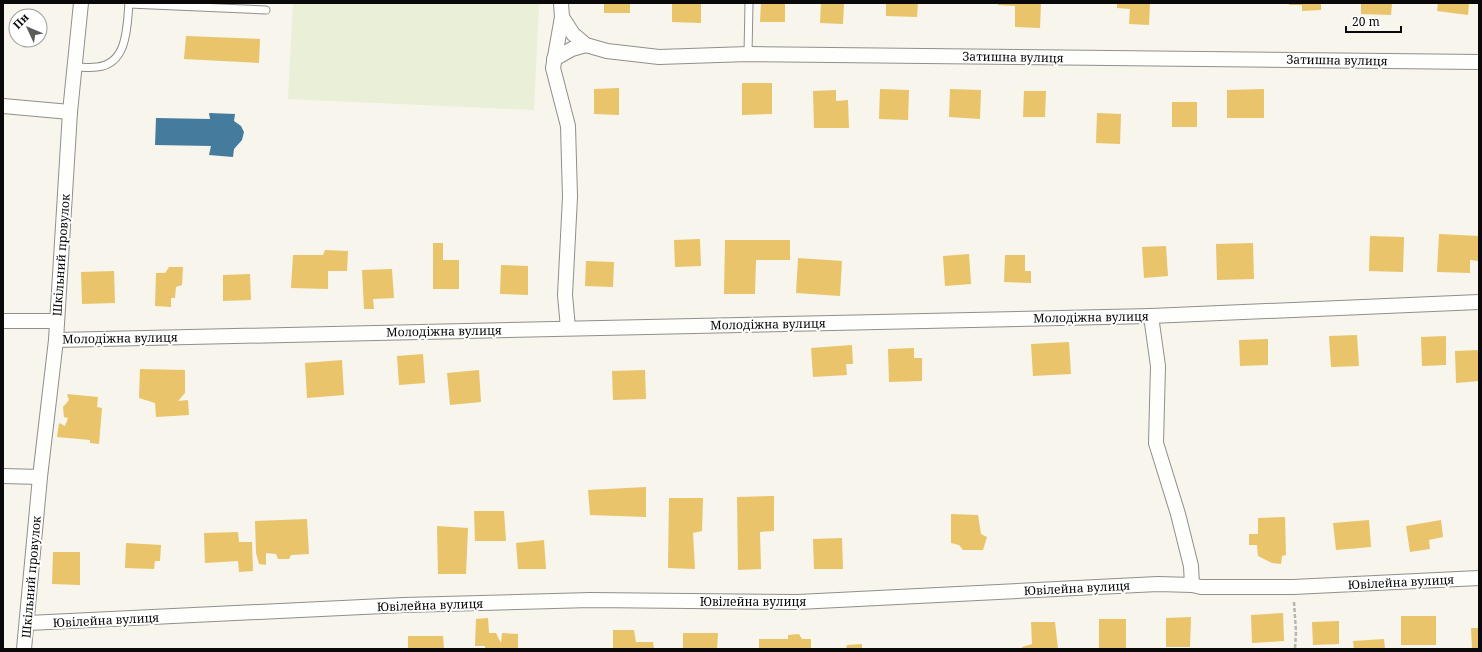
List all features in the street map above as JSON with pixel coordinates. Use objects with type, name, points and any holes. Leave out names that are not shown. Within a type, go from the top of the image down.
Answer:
[{"type":"street","name":"Шкільний провулок","points":[[24,649],[28,623],[40,476],[56,340],[70,112],[81,3]]},
{"type":"street","name":"Затишна вулиця","points":[[562,10],[573,34],[586,45],[607,51],[659,57],[748,54],[1479,62]]},
{"type":"street","points":[[562,10],[552,68],[568,126],[570,197],[565,295],[568,328]]},
{"type":"street","points":[[554,59],[572,49],[586,45]]},
{"type":"street","points":[[3,106],[70,112]]},
{"type":"street","name":"Молодіжна вулиця","points":[[56,340],[1151,316],[1479,302]]},
{"type":"street","points":[[1151,316],[1158,366],[1156,443],[1188,551],[1191,566],[1192,585]]},
{"type":"street","points":[[3,321],[57,321]]},
{"type":"street","points":[[3,476],[40,476]]},
{"type":"street","name":"Ювілейна вулиця","points":[[28,623],[404,605],[591,600],[798,602],[1158,584],[1293,587],[1479,578]]},
{"type":"lane","points":[[748,54],[749,3]]},
{"type":"lane","points":[[75,67],[98,68],[109,64],[116,57],[122,49],[125,40],[129,4],[266,10]]},
{"type":"path","points":[[1293,587],[1296,632],[1295,649]]},
{"type":"green space","points":[[293,3],[539,3],[534,110],[288,99]]},
{"type":"building: Житло","points":[[604,3],[630,3],[630,13],[604,13]]},
{"type":"building: Житло","points":[[672,3],[701,3],[701,23],[672,22]]},
{"type":"building: Житло","points":[[761,3],[785,3],[785,22],[760,22]]},
{"type":"building: Житло","points":[[821,3],[844,3],[843,24],[820,23]]},
{"type":"building: Житло","points":[[886,3],[918,3],[917,17],[886,16]]},
{"type":"building: Житло","points":[[998,3],[1041,3],[1040,28],[1015,27],[1015,6],[998,5]]},
{"type":"building: Житло","points":[[1117,3],[1150,3],[1149,25],[1129,24],[1130,9],[1117,8]]},
{"type":"building: Житло","points":[[1289,3],[1321,3],[1321,10],[1302,11],[1302,5],[1289,5]]},
{"type":"building: Житло","points":[[1361,3],[1392,3],[1391,15],[1361,14]]},
{"type":"building: Житло","points":[[1438,3],[1469,3],[1468,15],[1437,11]]},
{"type":"building: Житло","points":[[186,36],[260,39],[259,63],[184,59]]},
{"type":"building: Житло","points":[[742,83],[772,83],[772,114],[742,115]]},
{"type":"building: Житло","points":[[619,88],[619,115],[594,114],[594,89]]},
{"type":"building: Житло","points":[[880,89],[909,90],[908,120],[879,119]]},
{"type":"building: Житло","points":[[950,89],[981,90],[980,119],[949,117]]},
{"type":"building: Житло","points":[[1264,89],[1264,118],[1227,118],[1227,90]]},
{"type":"building: Житло","points":[[836,90],[836,101],[848,100],[849,128],[814,128],[813,91]]},
{"type":"building: Житло","points":[[1024,91],[1046,91],[1045,117],[1023,117]]},
{"type":"building: Житло","points":[[1172,102],[1197,102],[1197,127],[1172,127]]},
{"type":"building: Житло","points":[[1097,113],[1121,114],[1120,144],[1096,143]]},
{"type":"building: Житло","points":[[1439,234],[1479,236],[1479,261],[1470,260],[1470,273],[1437,272]]},
{"type":"building: Житло","points":[[1370,236],[1404,237],[1403,272],[1369,271]]},
{"type":"building: Житло","points":[[700,239],[701,266],[675,267],[674,240]]},
{"type":"building: Житло","points":[[725,240],[790,240],[790,260],[756,260],[755,294],[724,294]]},
{"type":"building: Житло","points":[[433,243],[443,243],[443,260],[459,260],[459,289],[433,289]]},
{"type":"building: Житло","points":[[1253,243],[1254,279],[1217,280],[1216,244]]},
{"type":"building: Житло","points":[[1166,246],[1168,276],[1144,278],[1142,247]]},
{"type":"building: Житло","points":[[325,250],[348,251],[347,271],[328,271],[328,289],[291,288],[293,255],[323,255]]},
{"type":"building: Житло","points":[[969,254],[971,284],[945,286],[943,256]]},
{"type":"building: Житло","points":[[1005,255],[1025,255],[1025,271],[1031,271],[1031,283],[1004,282]]},
{"type":"building: Житло","points":[[798,258],[842,261],[840,296],[796,293]]},
{"type":"building: Житло","points":[[586,261],[614,262],[613,287],[585,286]]},
{"type":"building: Житло","points":[[501,265],[528,266],[528,295],[500,294]]},
{"type":"building: Житло","points":[[169,267],[183,267],[182,285],[176,287],[175,298],[171,298],[171,307],[155,306],[156,273],[165,273]]},
{"type":"building: Житло","points":[[392,269],[394,298],[373,299],[374,309],[364,309],[362,270]]},
{"type":"building: Житло","points":[[114,271],[115,303],[82,304],[81,272]]},
{"type":"building: Житло","points":[[250,274],[251,300],[223,301],[223,275]]},
{"type":"building: Житло","points":[[1357,335],[1359,366],[1331,367],[1329,336]]},
{"type":"building: Житло","points":[[1446,336],[1446,365],[1422,366],[1421,337]]},
{"type":"building: Житло","points":[[1268,339],[1268,365],[1240,366],[1239,340]]},
{"type":"building: Житло","points":[[1069,342],[1071,374],[1033,376],[1031,344]]},
{"type":"building: Житло","points":[[852,345],[853,364],[846,364],[847,375],[813,377],[811,348]]},
{"type":"building: Житло","points":[[914,348],[914,358],[922,358],[922,381],[889,382],[888,349]]},
{"type":"building: Житло","points":[[1479,350],[1479,381],[1456,383],[1455,351]]},
{"type":"building: Житло","points":[[423,354],[425,383],[399,385],[397,356]]},
{"type":"building: Житло","points":[[342,360],[344,395],[307,398],[305,363]]},
{"type":"building: Житло","points":[[140,369],[185,370],[185,393],[178,401],[188,400],[189,415],[156,417],[155,403],[139,398]]},
{"type":"building: Житло","points":[[479,370],[481,402],[450,405],[447,373]]},
{"type":"building: Житло","points":[[645,370],[646,399],[613,400],[612,371]]},
{"type":"building: Житло","points":[[67,394],[98,397],[97,407],[102,408],[99,444],[90,443],[90,440],[57,437],[59,423],[65,426],[68,418],[64,417],[63,407],[69,400]]},
{"type":"building: Житло","points":[[646,487],[646,517],[590,515],[588,490]]},
{"type":"building: Житло","points":[[774,496],[774,531],[760,532],[761,569],[738,570],[737,497]]},
{"type":"building: Житло","points":[[669,498],[703,498],[702,531],[693,533],[695,569],[668,568]]},
{"type":"building: Житло","points":[[474,511],[504,511],[506,541],[475,541]]},
{"type":"building: Житло","points":[[951,514],[978,515],[981,534],[987,537],[983,550],[963,550],[959,545],[951,543]]},
{"type":"building: Житло","points":[[1285,517],[1286,555],[1282,556],[1281,564],[1272,563],[1258,556],[1257,545],[1249,545],[1249,534],[1258,534],[1258,518]]},
{"type":"building: Житло","points":[[307,519],[309,554],[291,555],[289,559],[278,559],[276,554],[266,553],[266,565],[259,564],[256,553],[255,521]]},
{"type":"building: Житло","points":[[1369,520],[1371,547],[1336,550],[1333,523]]},
{"type":"building: Житло","points":[[1441,520],[1443,537],[1429,540],[1430,549],[1410,552],[1406,526]]},
{"type":"building: Житло","points":[[437,526],[468,528],[466,574],[438,574]]},
{"type":"building: Житло","points":[[238,532],[239,542],[252,542],[253,571],[239,572],[238,561],[205,563],[204,533]]},
{"type":"building: Житло","points":[[842,538],[843,569],[814,569],[813,539]]},
{"type":"building: Житло","points":[[544,540],[546,569],[518,569],[516,543]]},
{"type":"building: Житло","points":[[126,543],[161,545],[160,561],[155,561],[154,569],[125,568]]},
{"type":"building: Житло","points":[[53,552],[80,552],[80,585],[52,584]]},
{"type":"building: Житло","points":[[1283,613],[1284,641],[1252,643],[1251,615]]},
{"type":"building: Житло","points":[[1401,616],[1436,616],[1436,645],[1401,645]]},
{"type":"building: Житло","points":[[1191,617],[1190,647],[1166,647],[1166,618]]},
{"type":"building: Житло","points":[[488,618],[489,633],[496,633],[501,643],[502,633],[518,634],[518,649],[485,649],[485,646],[475,646],[476,619]]},
{"type":"building: Житло","points":[[1099,619],[1126,619],[1126,649],[1099,649]]},
{"type":"building: Житло","points":[[1339,621],[1339,644],[1313,645],[1312,622]]},
{"type":"building: Житло","points":[[1031,622],[1055,622],[1058,649],[1022,649],[1022,647],[1032,644]]},
{"type":"building: Житло","points":[[1471,628],[1479,628],[1479,649],[1472,649]]},
{"type":"building: Житло","points":[[613,630],[634,630],[636,642],[653,642],[654,649],[613,649]]},
{"type":"building: Житло","points":[[683,633],[718,633],[717,649],[683,649]]},
{"type":"building: Житло","points":[[799,634],[802,639],[811,639],[811,649],[759,649],[759,639],[788,639],[788,635]]},
{"type":"building: Житло","points":[[408,636],[443,636],[444,649],[408,649]]},
{"type":"building: Житло","points":[[1384,639],[1385,649],[1354,649],[1353,641]]},
{"type":"building: Житло","points":[[862,644],[862,649],[846,649],[847,645]]},
{"type":"building: Установи","points":[[209,113],[235,114],[234,121],[241,126],[244,132],[242,140],[234,149],[233,157],[209,155],[211,146],[155,145],[156,118],[210,119]]}]
